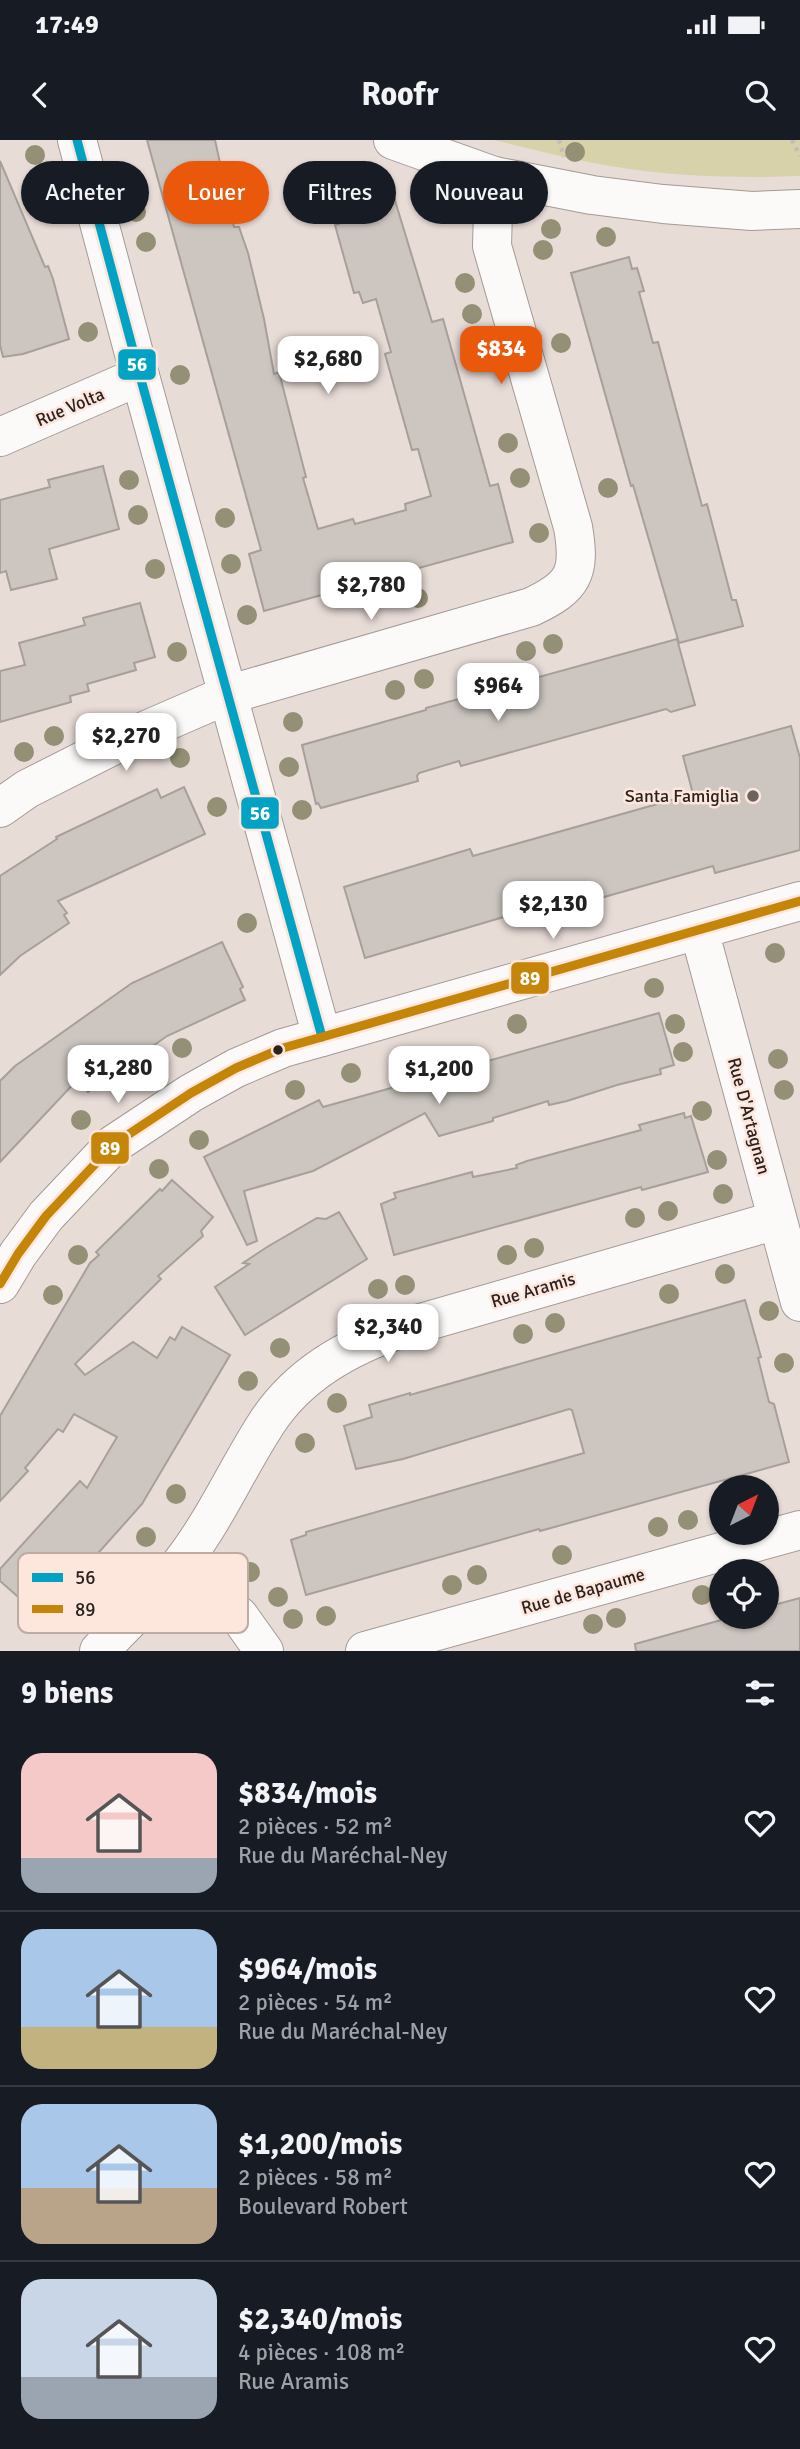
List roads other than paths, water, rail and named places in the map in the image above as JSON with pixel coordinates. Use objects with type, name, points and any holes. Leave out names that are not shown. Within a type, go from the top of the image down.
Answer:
[{"type":"street","points":[[77,140],[322,1037]]},
{"type":"street","points":[[393,140],[452,161]]},
{"type":"street","points":[[548,186],[663,204],[752,211],[800,209]]},
{"type":"street","points":[[0,807],[27,789],[128,738],[227,695],[531,607],[554,596],[573,577],[577,552],[573,527],[492,246],[493,224]]},
{"type":"street","name":"Rue Volta","points":[[0,437],[140,376]]},
{"type":"street","points":[[0,1284],[18,1254],[47,1216],[114,1144],[236,1068],[283,1048],[800,901]]},
{"type":"street","name":"Rue D'Artagnan","points":[[699,930],[800,1302]]},
{"type":"street","name":"Rue Aramis","points":[[188,1553],[269,1419],[289,1396],[343,1353],[373,1338],[407,1327],[777,1220]]},
{"type":"street","name":"Rue de Bapaume","points":[[365,1651],[800,1530]]},
{"type":"street","points":[[248,1629],[264,1651]]},
{"type":"street","name":"Rue Aramis","points":[[99,1651],[116,1633]]},
{"type":"place","name":"Santa Famiglia","points":[[753,796]]}]
